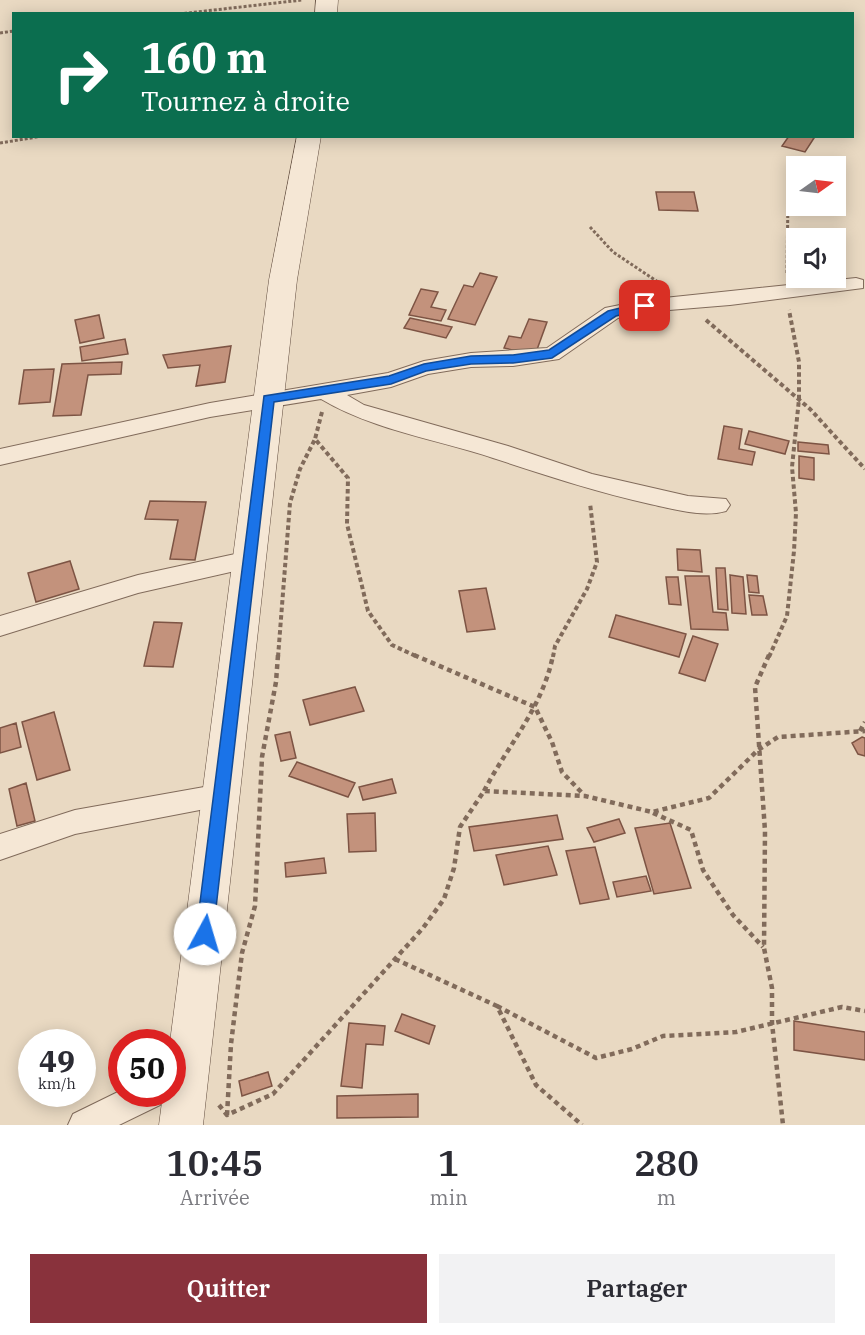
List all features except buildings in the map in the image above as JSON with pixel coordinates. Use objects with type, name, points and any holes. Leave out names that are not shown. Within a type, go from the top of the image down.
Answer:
[{"type":"main road","points":[[186,1041],[221,796],[283,280],[309,138]]},
{"type":"main road","points":[[181,1107],[181,1125]]},
{"type":"street","points":[[0,457],[175,417],[268,399],[326,392],[391,380],[424,368],[471,360],[513,359],[552,354],[612,314],[645,306],[856,284]]},
{"type":"street","points":[[326,392],[356,410],[500,452],[589,482],[688,504],[718,506]]},
{"type":"street","points":[[0,626],[138,584],[249,560]]},
{"type":"street","points":[[0,847],[75,822],[221,796]]},
{"type":"street","points":[[84,1125],[122,1107]]},
{"type":"path","points":[[197,12],[306,0]]},
{"type":"path","points":[[0,143],[31,138]]},
{"type":"path","points":[[783,1125],[772,1023],[772,988],[764,948],[765,831],[755,687],[787,616],[796,513],[792,467],[799,399],[799,362],[784,292],[789,241],[786,206]]},
{"type":"path","points":[[590,227],[613,252],[687,301],[724,337],[799,399],[853,452],[865,469]]},
{"type":"path","points":[[228,1115],[231,1044],[242,953],[255,906],[262,757],[276,682],[290,503],[300,470],[315,439],[326,392]]},
{"type":"path","points":[[315,439],[348,478],[347,524],[368,611],[392,645],[487,688],[536,707],[552,742],[562,772],[585,796]]},
{"type":"path","points":[[228,1115],[273,1094],[423,928],[444,898],[454,868],[460,826],[484,791],[501,758],[519,736],[536,707],[550,672],[555,646],[587,589],[597,562],[592,537],[589,482]]},
{"type":"path","points":[[651,812],[709,798],[758,750],[778,737],[862,731],[865,722]]},
{"type":"path","points":[[484,791],[585,796],[651,812],[691,830],[703,870],[733,915],[764,948]]},
{"type":"path","points":[[395,959],[497,1006],[596,1058],[632,1049],[663,1036],[736,1032],[842,1007],[865,1011]]},
{"type":"path","points":[[497,1006],[536,1085],[582,1125]]},
{"type":"path","points":[[186,1080],[228,1115]]},
{"type":"route","points":[[205,934],[268,399],[326,392],[391,380],[424,368],[471,360],[513,359],[552,354],[612,314],[645,306]]}]
